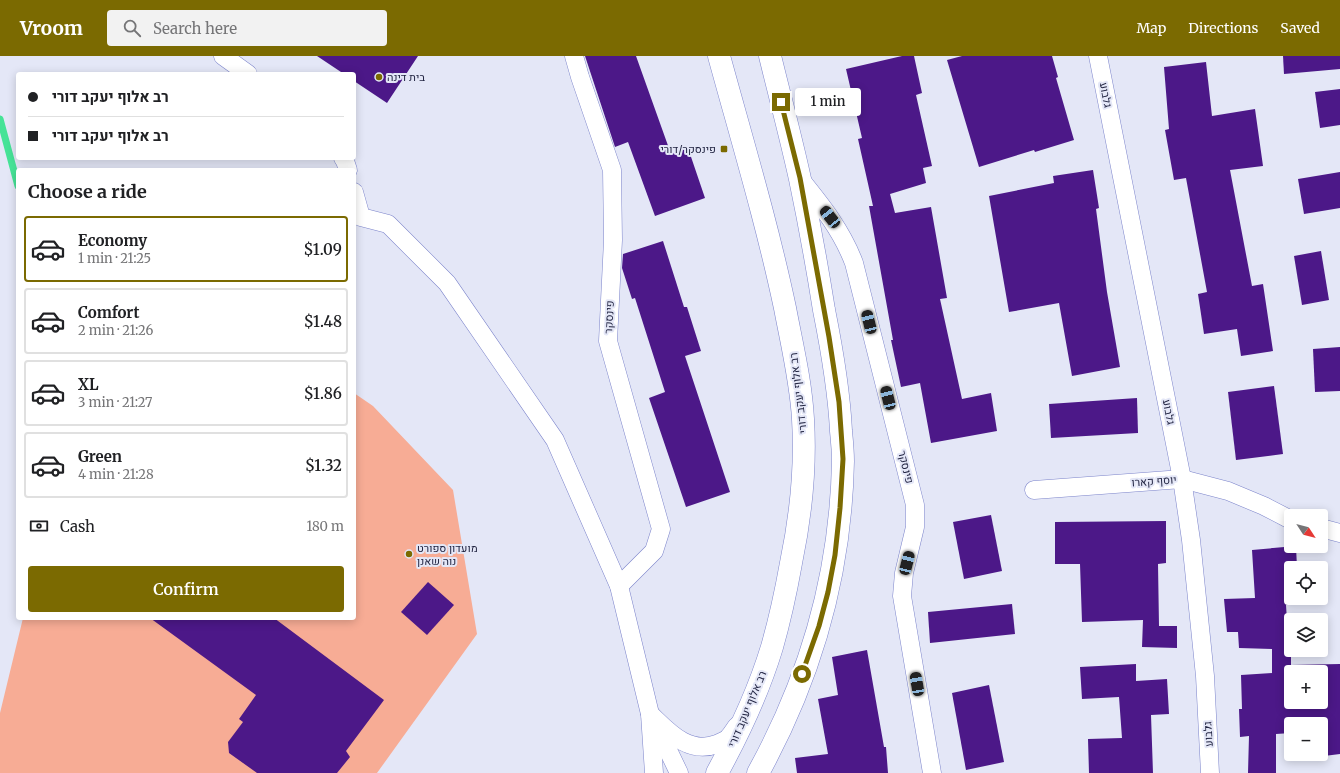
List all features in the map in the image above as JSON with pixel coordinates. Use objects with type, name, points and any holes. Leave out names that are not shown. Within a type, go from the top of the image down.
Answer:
[{"type":"main road","name":"רב אלוף יעקב דורי","points":[[717,773],[733,744],[755,696],[772,647],[786,592],[797,533],[804,473],[803,418],[794,355],[778,276],[755,185],[719,56]]},
{"type":"main road","points":[[758,773],[770,752],[793,701],[819,626],[834,562],[840,508],[843,459],[839,402],[829,337],[800,178],[770,56]]},
{"type":"street","points":[[223,56],[245,72]]},
{"type":"street","name":"פינסקר","points":[[574,56],[612,170],[613,240],[608,340],[661,529],[654,551],[620,586]]},
{"type":"street","name":"גלבוע","points":[[1098,56],[1182,479],[1191,540],[1205,676],[1210,773]]},
{"type":"street","name":"פינסקר","points":[[800,178],[839,231],[854,263],[915,505],[915,528],[904,572],[902,596],[932,773]]},
{"type":"street","points":[[356,199],[361,217],[388,224],[447,283],[555,440],[620,586],[650,714],[654,773]]},
{"type":"street","name":"יוסף קארו","points":[[1034,490],[1182,479],[1228,491],[1284,516]]},
{"type":"street","points":[[1328,530],[1340,533]]},
{"type":"street","points":[[650,714],[684,744],[701,746],[712,745],[727,740],[747,713]]},
{"type":"street","points":[[650,714],[679,773]]},
{"type":"shaded area","name":"מועדון ספורט נוה שאנן","points":[[356,394],[373,406],[453,490],[477,634],[377,773],[0,773],[0,713],[23,620],[356,620]]},
{"type":"building","name":"בית דינה","points":[[317,56],[418,56],[387,103],[356,82],[356,72],[341,72]]},
{"type":"building","points":[[585,56],[636,56],[671,154],[688,148],[705,198],[655,216],[628,142],[615,147]]},
{"type":"building","points":[[902,56],[914,56],[922,93],[916,95],[932,166],[923,168],[926,183],[890,194],[895,213],[931,207],[947,298],[940,299],[962,399],[991,393],[997,431],[931,443],[920,383],[901,387],[891,340],[893,340],[869,206],[873,206],[858,139],[862,138],[846,69]]},
{"type":"building","points":[[962,56],[1052,56],[1058,77],[1056,78],[1074,140],[1035,152],[1034,150],[979,167],[947,60]]},
{"type":"building","points":[[1283,56],[1340,56],[1340,69],[1284,74]]},
{"type":"building","points":[[1206,62],[1212,116],[1255,109],[1263,166],[1230,170],[1252,286],[1263,284],[1273,351],[1241,356],[1237,329],[1204,334],[1198,294],[1207,292],[1186,178],[1174,180],[1165,130],[1169,129],[1164,67]]},
{"type":"building","points":[[1340,89],[1340,125],[1320,128],[1315,92]]},
{"type":"building","points":[[1093,170],[1099,208],[1096,209],[1107,292],[1120,367],[1072,376],[1059,303],[1009,312],[989,196],[1054,183],[1053,176]]},
{"type":"building","points":[[1340,172],[1340,208],[1304,214],[1298,179]]},
{"type":"building","points":[[663,241],[684,307],[687,307],[701,351],[685,356],[730,492],[686,507],[649,398],[665,392],[635,298],[632,299],[622,268],[623,254]]},
{"type":"building","points":[[1321,251],[1329,300],[1302,305],[1294,256]]},
{"type":"building","points":[[1340,347],[1340,391],[1315,392],[1313,349]]},
{"type":"building","points":[[1274,386],[1283,454],[1236,460],[1228,392]]},
{"type":"building","points":[[1137,398],[1138,433],[1051,438],[1049,404]]},
{"type":"building","points":[[991,515],[1002,571],[964,579],[953,522]]},
{"type":"building","points":[[1166,521],[1166,563],[1158,564],[1159,626],[1177,626],[1177,648],[1142,647],[1143,620],[1082,622],[1080,564],[1055,564],[1055,522]]},
{"type":"building","points":[[1284,547],[1284,553],[1296,553],[1297,561],[1284,561],[1284,605],[1286,605],[1287,613],[1284,613],[1284,657],[1291,657],[1291,665],[1340,664],[1340,754],[1328,756],[1328,717],[1284,717],[1284,733],[1276,734],[1276,773],[1248,773],[1249,736],[1240,737],[1239,709],[1242,709],[1241,675],[1272,673],[1272,649],[1239,648],[1238,632],[1227,632],[1224,599],[1255,598],[1252,550]]},
{"type":"building","points":[[428,582],[454,605],[427,635],[401,612]]},
{"type":"building","points":[[1012,604],[1015,634],[930,643],[928,612]]},
{"type":"building","points":[[153,620],[277,620],[384,700],[346,751],[350,757],[337,773],[257,773],[229,753],[228,742],[243,722],[239,719],[256,695]]},
{"type":"building","points":[[867,650],[884,747],[886,747],[888,773],[797,773],[795,758],[828,754],[818,699],[838,695],[832,657]]},
{"type":"building","points":[[1136,664],[1136,681],[1167,679],[1169,714],[1151,715],[1153,773],[1089,773],[1088,739],[1122,738],[1119,697],[1082,699],[1080,667]]},
{"type":"building","points":[[989,685],[1004,762],[966,770],[952,693]]},
{"type":"waterway","points":[[0,119],[16,179]]},
{"type":"place","name":"בית דינה","points":[[379,77]]},
{"type":"place","name":"פינסקר/דורי","points":[[724,149]]},
{"type":"place","name":"מועדון ספורט נוה שאנן","points":[[409,554]]},
{"type":"route","points":[[781,102],[800,178],[817,267],[839,402],[843,459],[835,555],[828,592],[819,626],[802,674]]}]
